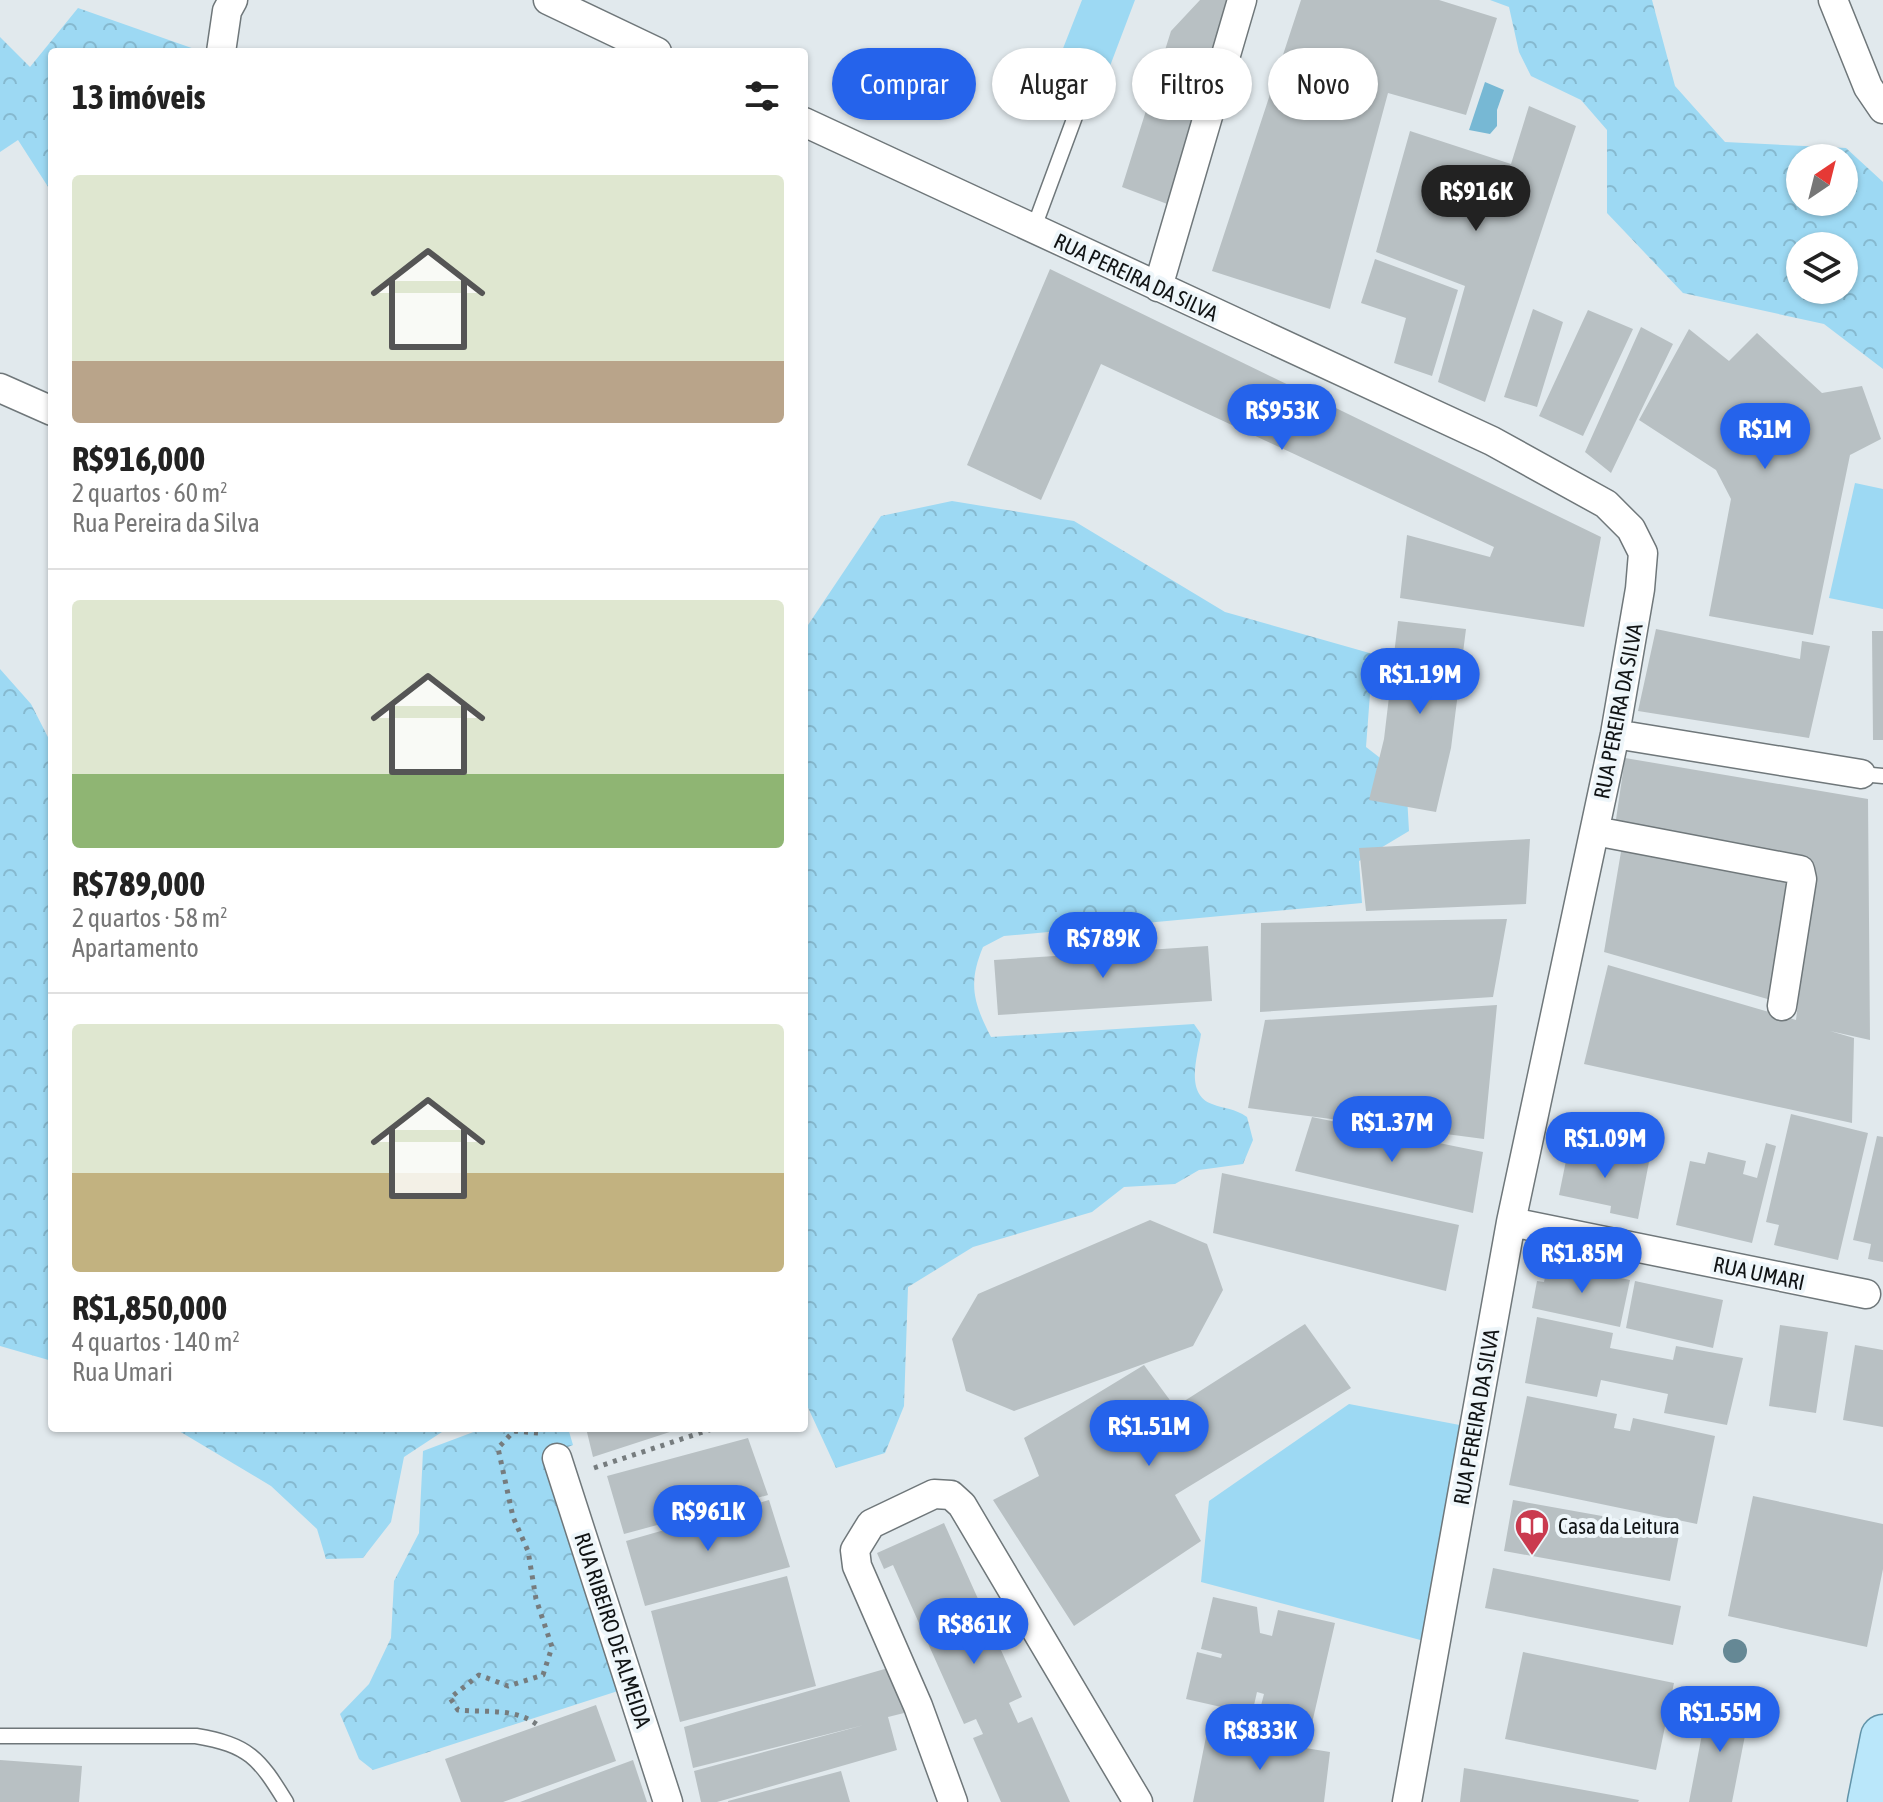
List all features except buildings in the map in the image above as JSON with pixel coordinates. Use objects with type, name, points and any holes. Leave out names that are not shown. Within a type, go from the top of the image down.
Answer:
[{"type":"main road","points":[[1870,1802],[1883,1737]]},
{"type":"street","points":[[222,48],[227,11],[233,0]]},
{"type":"street","points":[[548,0],[649,48]]},
{"type":"street","points":[[1158,287],[1242,0]]},
{"type":"street","points":[[1833,0],[1868,87],[1883,109]]},
{"type":"street","name":"RUA PEREIRA DA SILVA","points":[[808,124],[1492,441],[1606,504],[1631,529],[1643,553],[1640,589],[1615,734],[1511,1222],[1407,1802]]},
{"type":"street","points":[[0,388],[48,409]]},
{"type":"street","points":[[1615,734],[1872,775]]},
{"type":"street","points":[[1595,831],[1800,870],[1802,879],[1782,1006]]},
{"type":"street","name":"RUA UMARI","points":[[1511,1222],[1866,1294]]},
{"type":"street","name":"RUA RIBEIRO DE ALMEIDA","points":[[557,1458],[668,1802]]},
{"type":"street","points":[[953,1802],[918,1706],[857,1566],[855,1550],[871,1524],[934,1494],[951,1495],[962,1505],[1138,1802]]},
{"type":"lane","points":[[1033,230],[1074,120]]},
{"type":"lane","points":[[0,1736],[196,1736],[226,1741],[262,1762],[286,1802]]},
{"type":"path","points":[[513,1432],[498,1448],[513,1517],[528,1551],[536,1599],[552,1647],[543,1675],[508,1686],[479,1675],[450,1698],[458,1710],[512,1712],[527,1716],[540,1727]]},
{"type":"path","points":[[528,1432],[553,1436],[557,1458]]},
{"type":"path","points":[[585,1471],[703,1432]]},
{"type":"green space","points":[[1082,0],[1135,0],[1116,50],[1063,48]]},
{"type":"green space","points":[[1490,0],[1652,0],[1675,86],[1725,142],[1786,145],[1786,216],[1858,216],[1858,159],[1883,182],[1883,369],[1824,324],[1683,293],[1607,213],[1607,130],[1581,100],[1531,76],[1519,52],[1509,7]]},
{"type":"green space","points":[[78,8],[192,48],[48,48],[48,187],[18,140],[0,152],[0,37],[30,67]]},
{"type":"green space","points":[[1855,483],[1883,489],[1883,609],[1829,598]]},
{"type":"green space","points":[[952,501],[1074,521],[1225,612],[1373,654],[1366,747],[1406,778],[1409,831],[1359,861],[1362,903],[1004,936],[983,947],[974,982],[980,1013],[991,1037],[1194,1024],[1201,1034],[1195,1073],[1198,1092],[1212,1104],[1247,1117],[1253,1140],[1243,1164],[1199,1170],[1175,1184],[1124,1187],[1092,1212],[973,1247],[908,1287],[904,1406],[885,1453],[836,1468],[808,1408],[808,625],[881,516]]},
{"type":"green space","points":[[0,669],[31,704],[48,737],[48,1360],[0,1346]]},
{"type":"green space","points":[[1349,1404],[1465,1426],[1428,1642],[1201,1582],[1209,1501]]},
{"type":"green space","points":[[181,1432],[442,1432],[404,1457],[391,1522],[363,1558],[326,1559],[317,1529],[271,1486]]},
{"type":"green space","points":[[473,1432],[569,1432],[573,1445],[550,1454],[621,1690],[373,1770],[359,1759],[340,1714],[369,1684],[391,1638],[394,1581],[419,1533],[423,1451]]},
{"type":"shaded area","points":[[1485,82],[1504,90],[1497,110],[1497,126],[1490,134],[1469,130]]},
{"type":"place","name":"Casa da Leitura","points":[[1532,1557]]}]
